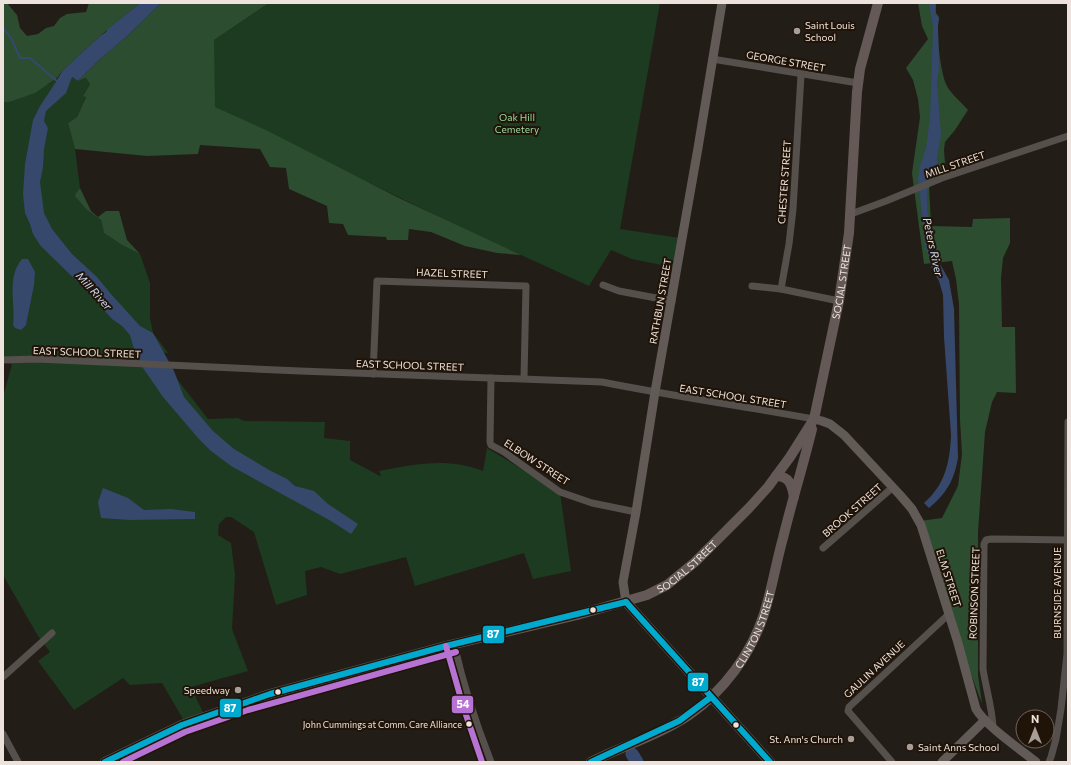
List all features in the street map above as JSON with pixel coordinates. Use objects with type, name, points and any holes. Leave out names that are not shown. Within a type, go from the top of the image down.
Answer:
[{"type":"main road","name":"RATHBUN STREET","points":[[626,602],[623,582],[722,3]]},
{"type":"main road","name":"SOCIAL STREET","points":[[105,762],[182,725],[246,702],[454,644],[626,602],[657,591],[690,566],[749,508],[776,476],[814,420],[839,301],[849,233],[860,69],[878,3]]},
{"type":"main road","name":"ELM STREET","points":[[814,420],[830,424],[844,435],[912,509],[921,525],[949,614],[974,704],[979,714],[985,720],[1036,762]]},
{"type":"main road","name":"CLINTON STREET","points":[[591,762],[679,721],[710,697],[732,674],[742,660],[755,636],[764,614],[814,420]]},
{"type":"main road","points":[[776,476],[782,476],[788,480],[794,497]]},
{"type":"main road","points":[[626,602],[770,762]]},
{"type":"main road","points":[[942,762],[985,720]]},
{"type":"street","name":"GEORGE STREET","points":[[712,59],[801,75],[858,83]]},
{"type":"street","name":"CHESTER STREET","points":[[780,289],[789,244],[793,209],[801,75]]},
{"type":"street","name":"MILL STREET","points":[[850,214],[942,178],[1068,136]]},
{"type":"street","name":"HAZEL STREET","points":[[373,374],[377,281],[526,286],[524,378]]},
{"type":"street","points":[[604,285],[619,291],[672,301]]},
{"type":"street","points":[[752,286],[780,289],[839,301]]},
{"type":"street","name":"EAST SCHOOL STREET","points":[[3,360],[37,359],[373,374],[524,378],[602,382],[814,420]]},
{"type":"street","name":"ELBOW STREET","points":[[491,378],[491,445],[504,452],[560,492],[592,503],[636,512]]},
{"type":"street","name":"BURNSIDE AVENUE","points":[[1049,762],[1056,740],[1066,674],[1068,639],[1068,422]]},
{"type":"street","name":"BROOK STREET","points":[[823,548],[893,487]]},
{"type":"street","name":"ROBINSON STREET","points":[[993,727],[992,711],[983,669],[984,544],[986,540],[991,539],[1068,540]]},
{"type":"street","name":"GAULIN AVENUE","points":[[892,762],[848,712],[849,707],[949,614]]},
{"type":"street","points":[[3,677],[52,633]]},
{"type":"street","points":[[454,644],[478,730],[491,762]]},
{"type":"street","points":[[3,734],[18,762]]},
{"type":"green space","points":[[3,3],[7,3],[17,15],[20,28],[27,36],[38,34],[46,28],[54,26],[60,18],[67,14],[86,12],[89,3],[140,3],[100,36],[63,70],[57,78],[35,93],[9,102],[3,102]]},
{"type":"green space","points":[[161,3],[269,3],[214,40],[215,107],[268,131],[399,198],[521,255],[497,253],[465,246],[431,232],[409,229],[408,240],[387,240],[386,237],[348,235],[343,224],[329,223],[327,206],[289,189],[286,168],[270,167],[260,149],[200,145],[198,154],[147,156],[75,149],[68,123],[77,117],[86,97],[83,96],[90,84],[86,78],[78,81]]},
{"type":"green space","name":"Oak Hill Cemetery","points":[[269,3],[660,3],[620,229],[680,238],[676,268],[632,259],[611,250],[589,286],[464,229],[214,107],[214,40]]},
{"type":"green space","points":[[918,3],[936,3],[936,13],[939,17],[939,50],[944,78],[950,90],[968,110],[945,142],[944,150],[946,177],[929,185],[931,226],[972,227],[973,219],[1010,218],[1010,243],[1003,258],[1001,278],[1002,327],[1015,327],[1016,393],[997,392],[992,402],[985,432],[978,532],[978,675],[982,704],[956,633],[920,521],[942,518],[958,486],[962,454],[960,420],[959,304],[956,279],[952,261],[924,264],[912,173],[920,117],[918,99],[913,80],[906,68],[928,39],[922,26]]},
{"type":"green space","points":[[72,77],[78,81],[87,78],[90,84],[84,94],[86,96],[77,117],[68,123],[75,149],[80,188],[76,193],[87,210],[101,220],[104,233],[122,245],[140,254],[150,283],[150,318],[153,333],[168,353],[136,352],[170,370],[208,419],[238,418],[244,421],[325,422],[324,438],[350,441],[350,460],[380,476],[379,471],[431,463],[457,464],[483,471],[487,448],[560,492],[571,571],[533,579],[524,553],[415,586],[406,557],[340,574],[321,567],[305,571],[307,595],[276,605],[254,532],[231,517],[226,517],[219,524],[218,535],[231,543],[235,575],[232,629],[248,671],[191,687],[205,717],[187,726],[162,683],[130,685],[123,678],[74,710],[38,661],[50,652],[38,636],[3,575],[3,397],[12,364],[3,362],[3,97],[49,84],[57,78],[55,83]]},
{"type":"green space","points":[[80,188],[91,211],[98,217],[106,211],[119,211],[127,240],[140,254],[122,245],[104,233],[101,220],[87,210],[75,196]]},
{"type":"water","points":[[140,3],[161,3],[78,81],[72,77],[66,93],[46,111],[44,121],[48,128],[40,182],[44,213],[52,229],[72,254],[97,277],[140,326],[153,333],[174,371],[184,397],[213,431],[234,449],[287,479],[295,486],[314,491],[328,504],[358,524],[351,534],[331,521],[231,466],[211,451],[163,397],[143,368],[134,349],[130,335],[122,326],[112,319],[85,289],[40,245],[33,234],[25,213],[23,194],[25,164],[33,120],[40,106],[63,70],[108,29]]},
{"type":"water","name":"Peters River","points":[[929,3],[935,3],[935,14],[939,18],[939,68],[937,83],[941,134],[937,158],[938,173],[927,191],[927,209],[935,255],[949,280],[954,309],[958,458],[949,486],[941,497],[929,508],[924,503],[942,481],[948,464],[951,435],[944,337],[943,295],[939,281],[932,269],[925,243],[918,178],[926,148],[930,117],[933,27]]},
{"type":"water","points":[[22,259],[28,259],[35,272],[26,325],[21,330],[15,328],[13,325],[13,283],[17,266]]},
{"type":"water","points":[[103,488],[128,498],[144,510],[171,509],[195,512],[195,519],[130,520],[101,518],[98,502]]},
{"type":"waterway","points":[[3,27],[12,40],[20,58],[30,58],[58,82]]},
{"type":"waterway","name":"Mill River","points":[[632,754],[637,762]]},
{"type":"transit line","name":"87","points":[[626,602],[770,762]]},
{"type":"transit line","name":"87","points":[[105,762],[182,725],[270,694],[446,646],[626,602]]},
{"type":"transit line","name":"54","points":[[446,646],[463,706],[482,762]]},
{"type":"transit line","name":"54","points":[[123,762],[185,732],[248,710],[456,652]]},
{"type":"transit line","name":"87","points":[[591,762],[679,721],[711,697]]},
{"type":"place","name":"Saint Louis School","points":[[797,31]]},
{"type":"place","name":"Speedway","points":[[238,690]]},
{"type":"place","name":"John Cummings at Comm. Care Alliance","points":[[469,724]]},
{"type":"place","name":"St. Ann's Church","points":[[851,739]]},
{"type":"place","name":"Saint Anns School","points":[[910,747]]}]
